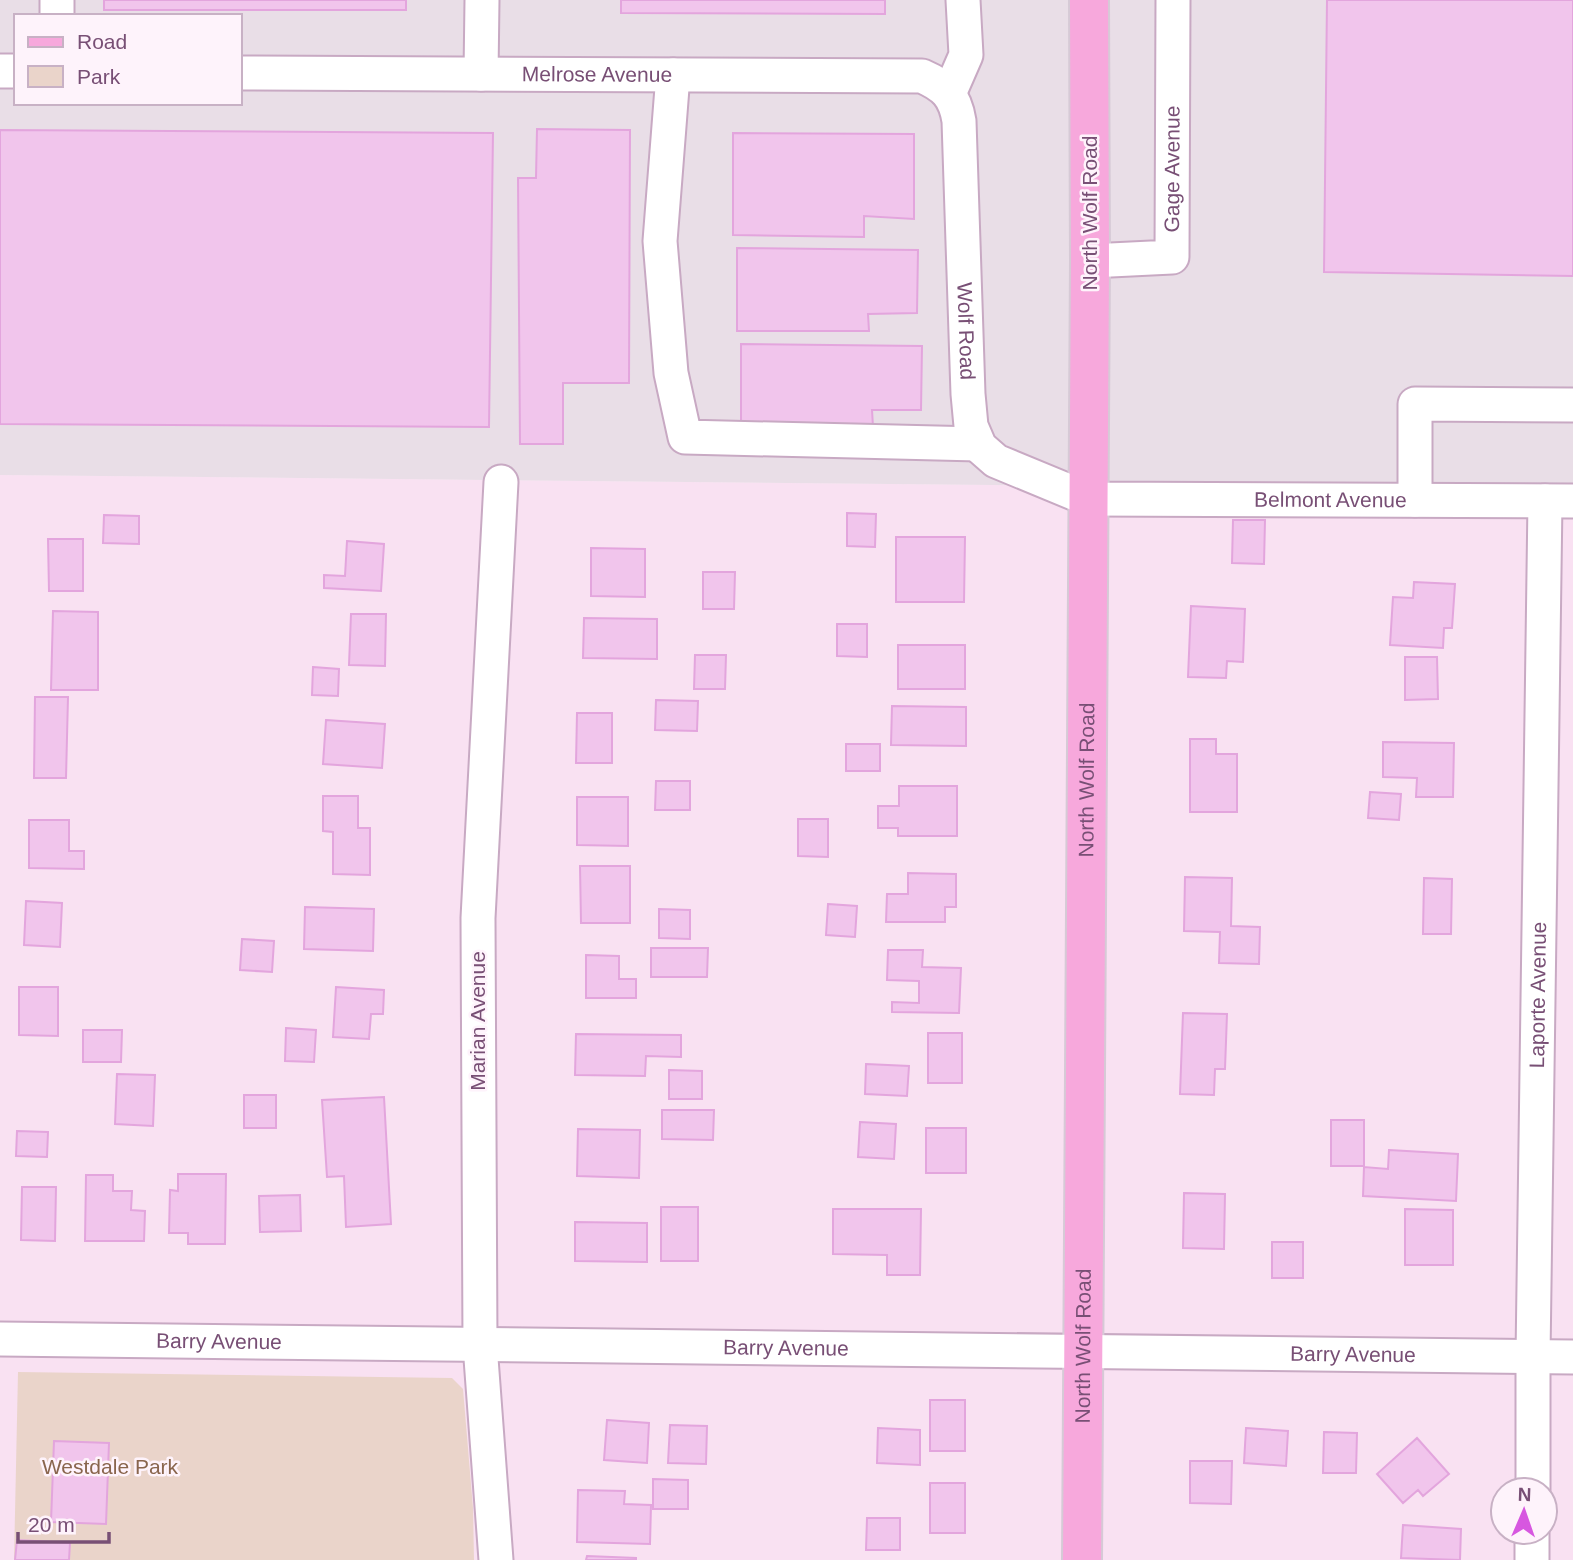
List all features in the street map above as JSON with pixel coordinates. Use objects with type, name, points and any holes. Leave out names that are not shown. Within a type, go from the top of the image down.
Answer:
[{"type":"main road","name":"North Wolf Road","points":[[1082,1560],[1090,261],[1089,0]]},
{"type":"street","points":[[481,74],[482,0]]},
{"type":"street","points":[[949,94],[966,55],[963,0]]},
{"type":"street","name":"Gage Avenue","points":[[1090,261],[1172,257],[1173,0]]},
{"type":"street","name":"Melrose Avenue","points":[[242,73],[922,76],[938,83],[949,94]]},
{"type":"street","points":[[673,75],[660,241],[671,373],[685,438],[978,444],[996,461],[1088,499]]},
{"type":"street","name":"Wolf Road","points":[[949,94],[957,107],[959,121],[968,394],[971,426],[978,444]]},
{"type":"street","points":[[1415,500],[1415,404],[1573,405]]},
{"type":"street","name":"Marian Avenue","points":[[496,1560],[480,1345],[478,918],[501,482]]},
{"type":"street","name":"Belmont Avenue","points":[[1088,499],[1559,501]]},
{"type":"street","name":"Laporte Avenue","points":[[1532,1476],[1533,1356],[1559,501]]},
{"type":"street","name":"Barry Avenue","points":[[0,1339],[1573,1357]]},
{"type":"shaded area","points":[[0,0],[1070,0],[1080,486],[0,475]]},
{"type":"shaded area","points":[[1109,0],[1573,0],[1573,487],[1105,486]]},
{"type":"shaded area","points":[[0,475],[1080,486],[1073,1560],[0,1560]]},
{"type":"shaded area","points":[[1099,510],[1573,511],[1573,1560],[1091,1560]]},
{"type":"green space","name":"Westdale Park","points":[[18,1372],[452,1378],[463,1389],[473,1508],[474,1560],[14,1560]]},
{"type":"building","points":[[104,0],[406,0],[406,10],[104,10]]},
{"type":"building","points":[[621,0],[885,0],[885,14],[621,13]]},
{"type":"building","points":[[1327,0],[1573,0],[1573,276],[1324,272]]},
{"type":"building","points":[[537,129],[630,130],[629,383],[563,383],[563,444],[520,444],[518,178],[536,178]]},
{"type":"building","points":[[0,130],[493,133],[489,427],[0,424]]},
{"type":"building","points":[[733,133],[914,134],[914,219],[864,216],[864,237],[733,235]]},
{"type":"building","points":[[737,248],[918,250],[917,313],[868,314],[869,331],[737,331]]},
{"type":"building","points":[[741,344],[922,346],[921,410],[872,410],[873,427],[741,427]]},
{"type":"building","points":[[847,513],[876,514],[875,547],[847,546]]},
{"type":"building","points":[[104,515],[139,516],[139,544],[103,543]]},
{"type":"building","points":[[1233,520],[1265,520],[1264,564],[1232,563]]},
{"type":"building","points":[[896,537],[965,537],[964,602],[896,602]]},
{"type":"building","points":[[48,539],[83,539],[83,591],[49,591]]},
{"type":"building","points":[[347,541],[384,544],[381,591],[324,588],[324,575],[345,576]]},
{"type":"building","points":[[591,548],[645,549],[645,597],[591,596]]},
{"type":"building","points":[[703,572],[735,572],[734,609],[703,609]]},
{"type":"building","points":[[1414,582],[1455,584],[1452,628],[1444,628],[1443,648],[1390,645],[1393,597],[1413,598]]},
{"type":"building","points":[[1191,606],[1245,609],[1243,662],[1227,661],[1226,678],[1188,677]]},
{"type":"building","points":[[53,611],[98,612],[98,690],[51,690]]},
{"type":"building","points":[[351,614],[386,614],[385,666],[349,665]]},
{"type":"building","points":[[584,618],[657,619],[657,659],[583,658]]},
{"type":"building","points":[[837,624],[867,624],[867,657],[837,656]]},
{"type":"building","points":[[898,645],[965,645],[965,689],[898,689]]},
{"type":"building","points":[[695,655],[726,655],[725,689],[694,689]]},
{"type":"building","points":[[1405,657],[1437,657],[1438,699],[1405,700]]},
{"type":"building","points":[[313,667],[339,669],[338,696],[312,695]]},
{"type":"building","points":[[35,697],[68,697],[66,778],[34,778]]},
{"type":"building","points":[[656,700],[698,701],[697,731],[655,730]]},
{"type":"building","points":[[892,706],[966,707],[966,746],[891,745]]},
{"type":"building","points":[[577,713],[612,713],[612,763],[576,763]]},
{"type":"building","points":[[326,720],[385,724],[382,768],[323,764]]},
{"type":"building","points":[[1190,739],[1216,739],[1216,754],[1237,754],[1237,812],[1190,812]]},
{"type":"building","points":[[1383,742],[1454,743],[1453,797],[1416,797],[1417,778],[1383,777]]},
{"type":"building","points":[[846,744],[880,744],[880,771],[846,771]]},
{"type":"building","points":[[656,781],[690,781],[690,810],[655,810]]},
{"type":"building","points":[[899,786],[957,786],[957,836],[898,836],[898,828],[878,828],[878,806],[899,806]]},
{"type":"building","points":[[1370,792],[1401,794],[1399,820],[1368,818]]},
{"type":"building","points":[[323,796],[358,796],[358,828],[370,828],[370,875],[333,874],[333,832],[323,831]]},
{"type":"building","points":[[577,797],[628,797],[628,846],[577,845]]},
{"type":"building","points":[[798,819],[828,819],[828,857],[798,856]]},
{"type":"building","points":[[29,820],[69,820],[69,851],[84,851],[84,869],[29,868]]},
{"type":"building","points":[[580,866],[630,866],[630,923],[581,923]]},
{"type":"building","points":[[908,873],[956,874],[956,907],[945,907],[945,922],[886,922],[887,894],[908,894]]},
{"type":"building","points":[[1185,877],[1232,878],[1231,926],[1260,927],[1259,964],[1219,963],[1220,932],[1184,931]]},
{"type":"building","points":[[1424,878],[1452,879],[1451,934],[1423,934]]},
{"type":"building","points":[[26,901],[62,903],[60,947],[24,945]]},
{"type":"building","points":[[828,904],[857,906],[855,937],[826,935]]},
{"type":"building","points":[[305,907],[374,909],[373,951],[304,949]]},
{"type":"building","points":[[659,909],[690,910],[690,939],[659,938]]},
{"type":"building","points":[[242,939],[274,941],[272,972],[240,970]]},
{"type":"building","points":[[651,948],[708,948],[707,977],[651,977]]},
{"type":"building","points":[[888,950],[923,950],[922,967],[961,968],[959,1013],[892,1012],[892,1002],[919,1003],[919,981],[887,980]]},
{"type":"building","points":[[586,955],[619,956],[619,979],[636,979],[636,998],[586,998]]},
{"type":"building","points":[[19,987],[58,987],[58,1036],[19,1035]]},
{"type":"building","points":[[336,987],[384,990],[383,1014],[371,1014],[369,1039],[333,1037]]},
{"type":"building","points":[[1183,1013],[1227,1014],[1225,1069],[1215,1069],[1214,1095],[1180,1094]]},
{"type":"building","points":[[286,1028],[316,1030],[314,1062],[285,1061]]},
{"type":"building","points":[[83,1030],[122,1030],[121,1062],[83,1062]]},
{"type":"building","points":[[928,1033],[962,1033],[962,1083],[928,1083]]},
{"type":"building","points":[[576,1034],[681,1035],[681,1057],[646,1056],[645,1076],[575,1075]]},
{"type":"building","points":[[866,1064],[909,1066],[907,1096],[865,1094]]},
{"type":"building","points":[[669,1070],[702,1071],[702,1099],[669,1099]]},
{"type":"building","points":[[117,1074],[155,1075],[153,1126],[115,1124]]},
{"type":"building","points":[[244,1095],[276,1095],[276,1128],[244,1128]]},
{"type":"building","points":[[384,1097],[391,1224],[346,1227],[344,1176],[327,1177],[322,1100]]},
{"type":"building","points":[[662,1110],[714,1110],[713,1140],[662,1139]]},
{"type":"building","points":[[1331,1120],[1364,1120],[1364,1166],[1331,1166]]},
{"type":"building","points":[[860,1122],[896,1124],[894,1159],[858,1157]]},
{"type":"building","points":[[926,1128],[966,1128],[966,1173],[926,1173]]},
{"type":"building","points":[[578,1129],[640,1130],[639,1178],[577,1176]]},
{"type":"building","points":[[17,1131],[48,1132],[47,1157],[16,1156]]},
{"type":"building","points":[[1389,1150],[1458,1154],[1456,1201],[1363,1196],[1364,1167],[1388,1169]]},
{"type":"building","points":[[178,1174],[226,1174],[225,1244],[188,1244],[188,1233],[169,1233],[170,1190],[178,1191]]},
{"type":"building","points":[[86,1175],[113,1175],[113,1191],[132,1191],[131,1210],[145,1211],[144,1241],[85,1241]]},
{"type":"building","points":[[22,1187],[56,1187],[55,1241],[21,1240]]},
{"type":"building","points":[[1184,1193],[1225,1194],[1224,1249],[1183,1248]]},
{"type":"building","points":[[300,1195],[301,1231],[260,1232],[259,1196]]},
{"type":"building","points":[[661,1207],[698,1207],[698,1261],[661,1261]]},
{"type":"building","points":[[833,1209],[921,1209],[920,1275],[887,1275],[887,1255],[833,1254]]},
{"type":"building","points":[[1405,1209],[1453,1210],[1453,1265],[1405,1265]]},
{"type":"building","points":[[575,1222],[647,1223],[647,1262],[575,1261]]},
{"type":"building","points":[[1272,1242],[1303,1242],[1303,1278],[1272,1278]]},
{"type":"building","points":[[930,1400],[965,1400],[965,1451],[930,1451]]},
{"type":"building","points":[[607,1420],[649,1423],[647,1463],[604,1460]]},
{"type":"building","points":[[670,1425],[707,1426],[706,1464],[668,1463]]},
{"type":"building","points":[[878,1428],[920,1430],[920,1465],[877,1463]]},
{"type":"building","points":[[1246,1428],[1288,1431],[1286,1466],[1244,1463]]},
{"type":"building","points":[[1324,1432],[1357,1433],[1356,1473],[1323,1473]]},
{"type":"building","points":[[1417,1438],[1449,1474],[1423,1496],[1418,1490],[1403,1503],[1377,1474]]},
{"type":"building","points":[[54,1441],[109,1443],[106,1524],[51,1522]]},
{"type":"building","points":[[1190,1461],[1232,1461],[1231,1504],[1190,1503]]},
{"type":"building","points":[[653,1479],[688,1480],[688,1509],[653,1509]]},
{"type":"building","points":[[930,1483],[965,1483],[965,1533],[930,1533]]},
{"type":"building","points":[[578,1490],[625,1491],[624,1504],[651,1505],[650,1544],[577,1542]]},
{"type":"building","points":[[867,1518],[900,1518],[900,1550],[866,1550]]},
{"type":"building","points":[[1403,1525],[1461,1529],[1460,1560],[1401,1558]]},
{"type":"building","points":[[17,1540],[70,1543],[69,1560],[15,1560]]},
{"type":"building","points":[[587,1556],[636,1558],[636,1560],[586,1560]]}]
